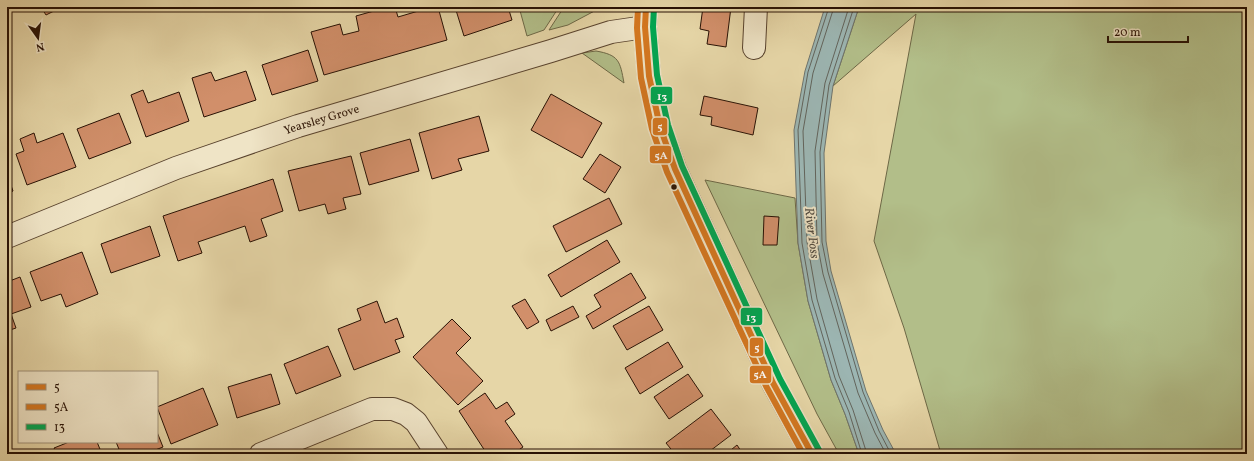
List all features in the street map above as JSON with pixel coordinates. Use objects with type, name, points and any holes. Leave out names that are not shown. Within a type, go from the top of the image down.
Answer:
[{"type":"street","points":[[754,48],[756,7]]},
{"type":"street","points":[[645,17],[649,76],[660,127],[675,170],[774,383],[812,454]]},
{"type":"street","name":"Yearsley Grove","points":[[7,237],[176,168],[298,126],[611,32],[645,17]]},
{"type":"street","points":[[261,454],[372,409],[393,409],[406,414],[416,422],[436,454]]},
{"type":"green space","points":[[519,7],[559,7],[544,30],[527,36]]},
{"type":"green space","points":[[564,7],[602,7],[568,25],[549,30]]},
{"type":"green space","points":[[859,7],[1247,7],[1247,454],[941,454],[904,328],[874,241],[916,14],[833,86]]},
{"type":"green space","points":[[596,51],[610,55],[617,60],[621,69],[624,83],[582,53]]},
{"type":"green space","points":[[705,180],[795,198],[798,243],[808,301],[831,380],[859,454],[839,454],[817,414]]},
{"type":"water","name":"River Foss","points":[[825,7],[859,7],[833,86],[824,153],[826,241],[831,271],[866,391],[883,430],[896,454],[859,454],[831,380],[808,301],[798,243],[794,130],[805,71]]},
{"type":"building","points":[[41,7],[60,7],[60,8],[46,15]]},
{"type":"building","points":[[388,7],[395,7],[398,17],[432,7],[438,7],[447,40],[324,75],[311,32],[340,24],[343,35],[359,31],[356,16]]},
{"type":"building","points":[[455,7],[508,7],[512,20],[464,36]]},
{"type":"building","points":[[703,7],[731,7],[726,47],[707,44],[709,31],[700,29]]},
{"type":"building","points":[[308,50],[318,81],[272,95],[262,65]]},
{"type":"building","points":[[246,71],[256,100],[204,117],[192,78],[211,72],[215,81]]},
{"type":"building","points":[[143,90],[148,103],[179,92],[189,121],[146,137],[131,95]]},
{"type":"building","points":[[551,94],[602,123],[582,158],[531,130]]},
{"type":"building","points":[[704,96],[758,108],[753,135],[711,125],[712,117],[700,115]]},
{"type":"building","points":[[119,113],[131,143],[89,159],[77,129]]},
{"type":"building","points":[[479,116],[489,151],[458,159],[462,170],[432,179],[419,133]]},
{"type":"building","points":[[34,133],[37,143],[63,133],[76,167],[27,185],[16,154],[24,151],[20,139]]},
{"type":"building","points":[[410,139],[419,171],[369,185],[360,153]]},
{"type":"building","points":[[600,154],[621,167],[605,193],[583,179]]},
{"type":"building","points":[[351,156],[361,194],[343,198],[346,209],[328,214],[325,204],[299,211],[288,171]]},
{"type":"building","points":[[7,174],[13,191],[7,194]]},
{"type":"building","points":[[273,179],[283,211],[261,219],[267,236],[250,242],[245,226],[198,242],[202,253],[178,261],[163,216]]},
{"type":"building","points":[[609,198],[622,224],[566,252],[553,226]]},
{"type":"building","points":[[764,216],[779,217],[777,245],[763,245]]},
{"type":"building","points":[[150,226],[160,256],[111,273],[101,244]]},
{"type":"building","points":[[607,240],[620,262],[561,297],[548,275]]},
{"type":"building","points":[[82,252],[98,294],[66,307],[61,294],[41,301],[30,272]]},
{"type":"building","points":[[631,273],[646,298],[593,329],[586,316],[601,307],[594,295]]},
{"type":"building","points":[[20,277],[31,307],[11,314],[16,328],[7,331],[7,282]]},
{"type":"building","points":[[525,299],[539,322],[527,329],[512,306]]},
{"type":"building","points":[[377,301],[385,323],[397,318],[404,337],[395,340],[400,352],[354,370],[338,329],[361,320],[357,309]]},
{"type":"building","points":[[573,306],[579,317],[551,331],[546,320]]},
{"type":"building","points":[[649,306],[663,330],[627,350],[613,326]]},
{"type":"building","points":[[452,319],[471,338],[456,353],[483,381],[458,405],[413,357]]},
{"type":"building","points":[[668,342],[683,367],[640,394],[625,368]]},
{"type":"building","points":[[328,346],[341,376],[296,394],[284,364]]},
{"type":"building","points":[[271,374],[280,404],[237,418],[228,387]]},
{"type":"building","points":[[688,374],[703,396],[669,419],[654,397]]},
{"type":"building","points":[[203,388],[218,425],[171,444],[158,407]]},
{"type":"building","points":[[485,393],[496,409],[507,402],[515,414],[505,421],[523,447],[513,454],[487,454],[459,411]]},
{"type":"building","points":[[711,409],[731,435],[706,454],[692,454],[690,451],[686,454],[675,454],[666,443]]},
{"type":"building","points":[[158,434],[163,447],[145,454],[121,454],[116,443],[158,443]]},
{"type":"building","points":[[66,443],[97,443],[102,454],[57,454],[54,448]]},
{"type":"building","points":[[737,445],[743,454],[726,454]]},
{"type":"transit line","name":"5A","points":[[638,7],[637,28],[641,78],[652,129],[667,172],[766,386],[803,454]]},
{"type":"transit line","name":"5","points":[[646,7],[645,27],[649,76],[660,127],[675,169],[773,383],[812,454]]},
{"type":"transit line","name":"13","points":[[654,7],[653,27],[657,75],[668,125],[682,166],[780,379],[819,450]]}]
